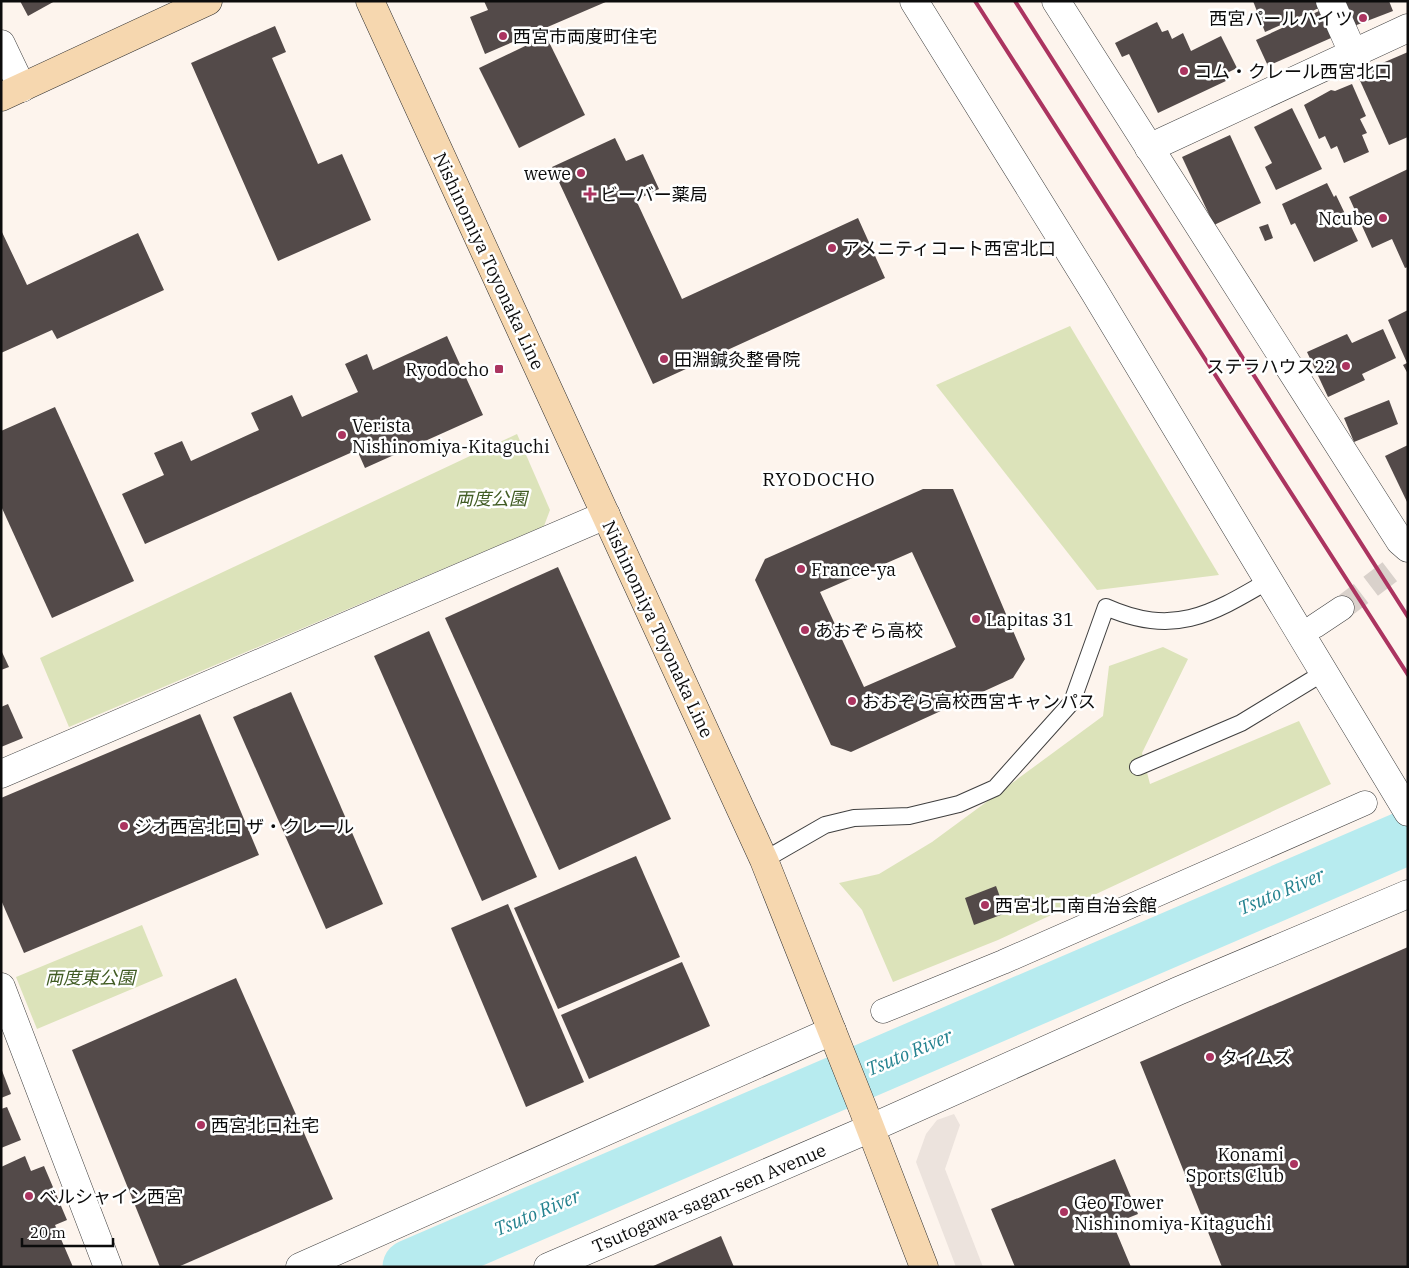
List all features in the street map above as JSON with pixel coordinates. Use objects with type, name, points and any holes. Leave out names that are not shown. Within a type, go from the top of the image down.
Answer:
[{"type":"main road","points":[[11,93],[208,1]]},
{"type":"main road","name":"Nishinomiya Toyonaka Line","points":[[370,1],[764,860],[836,1039],[924,1267]]},
{"type":"street","points":[[914,1],[1094,291],[1407,811]]},
{"type":"street","points":[[1056,1],[1400,541],[1408,548]]},
{"type":"street","points":[[1330,1],[1353,53]]},
{"type":"street","points":[[1149,148],[1408,28]]},
{"type":"street","points":[[1,44],[11,93]]},
{"type":"street","points":[[1,774],[606,515]]},
{"type":"street","points":[[1315,626],[1342,608]]},
{"type":"street","points":[[883,1011],[1004,962],[1366,803]]},
{"type":"street","name":"Tsutogawa-sagan-sen Avenue","points":[[548,1267],[867,1118],[1178,991],[1408,894]]},
{"type":"street","points":[[1,987],[108,1267]]},
{"type":"street","points":[[300,1267],[836,1039]]},
{"type":"lane","points":[[764,860],[825,825],[854,818],[909,816],[959,804],[995,788],[1072,702],[1106,607],[1125,615],[1146,620],[1193,619],[1219,609],[1268,581]]},
{"type":"lane","points":[[1138,767],[1241,723],[1323,673]]},
{"type":"green space","points":[[1070,326],[1219,575],[1097,590],[936,385]]},
{"type":"green space","name":"両度公園","points":[[517,434],[550,510],[544,526],[69,727],[40,658]]},
{"type":"green space","points":[[1163,647],[1188,659],[1142,753],[1150,784],[1299,721],[1331,784],[998,940],[893,982],[862,910],[839,883],[879,874],[932,842],[1103,716],[1109,666]]},
{"type":"green space","name":"両度東公園","points":[[142,925],[163,976],[37,1029],[16,977]]},
{"type":"shaded area","points":[[954,1114],[960,1125],[945,1169],[983,1267],[956,1267],[916,1162],[926,1134],[937,1120]]},
{"type":"building","points":[[20,1],[55,1],[28,16]]},
{"type":"building","name":"西宮市両度町住宅","points":[[484,1],[608,1],[485,54],[470,17],[488,10]]},
{"type":"building","points":[[1253,1],[1316,1],[1319,8],[1265,32]]},
{"type":"building","name":"西宮パールハイツ","points":[[1343,1],[1389,1],[1393,11],[1354,26]]},
{"type":"building","points":[[1319,11],[1331,38],[1268,66],[1256,40]]},
{"type":"building","name":"コム・クレール西宮北口","points":[[1157,22],[1162,32],[1168,30],[1172,39],[1183,33],[1191,51],[1221,36],[1237,68],[1225,74],[1228,80],[1158,113],[1129,54],[1122,57],[1115,43]]},
{"type":"building","points":[[275,26],[286,52],[272,58],[318,164],[342,154],[371,220],[278,261],[191,63]]},
{"type":"building","points":[[546,36],[585,115],[519,148],[479,68]]},
{"type":"building","points":[[1408,52],[1408,137],[1389,145],[1357,74]]},
{"type":"building","points":[[1352,84],[1366,116],[1360,119],[1367,133],[1362,135],[1369,152],[1344,163],[1337,146],[1331,149],[1325,136],[1319,139],[1304,105],[1331,90],[1335,91]]},
{"type":"building","points":[[1292,108],[1322,169],[1276,190],[1265,167],[1272,163],[1254,127]]},
{"type":"building","points":[[1230,135],[1261,203],[1214,225],[1182,157]]},
{"type":"building","name":"アメニティコート西宮北口","points":[[615,138],[626,161],[643,154],[659,189],[636,200],[682,299],[858,218],[885,278],[653,384],[552,167]]},
{"type":"building","name":"Ncube","points":[[1408,169],[1408,267],[1405,268],[1392,239],[1372,248],[1349,197]]},
{"type":"building","points":[[1327,183],[1334,197],[1336,195],[1358,241],[1314,262],[1295,223],[1291,225],[1282,204]]},
{"type":"building","points":[[1268,224],[1273,238],[1265,241],[1259,227]]},
{"type":"building","points":[[1,230],[27,285],[138,233],[164,290],[57,339],[52,330],[1,353]]},
{"type":"building","points":[[1408,310],[1408,374],[1403,365],[1407,363],[1388,320]]},
{"type":"building","name":"ステラハウス22","points":[[1383,329],[1396,358],[1362,374],[1365,380],[1328,397],[1307,352],[1347,334],[1352,343]]},
{"type":"building","name":"Verista Nishinomiya-Kitaguchi","points":[[447,336],[483,415],[365,468],[357,450],[145,544],[122,494],[164,475],[154,453],[182,441],[191,461],[259,430],[251,413],[292,395],[302,417],[358,392],[345,364],[367,354],[373,370]]},
{"type":"building","points":[[1389,400],[1398,424],[1354,442],[1344,418]]},
{"type":"building","points":[[55,407],[134,581],[52,618],[1,506],[1,431]]},
{"type":"building","points":[[1408,445],[1408,504],[1385,456]]},
{"type":"building","name":"Lapitas 31","points":[[923,489],[953,489],[1025,659],[1013,678],[851,752],[831,745],[755,580],[765,559]],"holes":[[[912,552],[956,647],[864,687],[820,592]]]},
{"type":"building","points":[[558,567],[671,819],[559,870],[445,618]]},
{"type":"building","points":[[429,631],[537,877],[482,901],[374,656]]},
{"type":"building","points":[[1,650],[9,667],[1,670]]},
{"type":"building","points":[[291,692],[383,904],[326,929],[233,717]]},
{"type":"building","points":[[8,704],[23,738],[1,747],[1,707]]},
{"type":"building","name":"ジオ西宮北口 ザ・クレール","points":[[200,714],[259,855],[24,953],[1,900],[1,798]]},
{"type":"building","points":[[636,856],[680,957],[558,1009],[514,908]]},
{"type":"building","name":"西宮北口南自治会館","points":[[996,886],[1006,913],[974,925],[965,898]]},
{"type":"building","points":[[508,904],[584,1082],[526,1107],[451,928]]},
{"type":"building","name":"Konami Sports Club","points":[[1408,947],[1408,1267],[1222,1267],[1140,1062]]},
{"type":"building","points":[[682,962],[710,1026],[589,1079],[561,1015]]},
{"type":"building","name":"西宮北口社宅","points":[[236,978],[333,1199],[178,1267],[160,1267],[72,1050]]},
{"type":"building","points":[[1,1068],[11,1094],[1,1098]]},
{"type":"building","points":[[7,1107],[21,1140],[1,1148],[1,1109]]},
{"type":"building","name":"ベルシャイン西宮","points":[[25,1156],[31,1171],[44,1166],[67,1220],[55,1225],[73,1267],[1,1267],[1,1167]]},
{"type":"building","name":"Geo Tower Nishinomiya-Kitaguchi","points":[[1115,1159],[1138,1214],[1113,1224],[1131,1267],[1015,1267],[991,1209]]},
{"type":"building","points":[[721,1236],[734,1267],[651,1267]]},
{"type":"waterway","name":"Tsuto River","points":[[410,1267],[1408,837]]},
{"type":"tunnel","points":[[1342,608],[1392,570]]},
{"type":"railway","points":[[975,1],[1408,675]]},
{"type":"railway","points":[[1015,1],[1408,617]]},
{"type":"place","name":"西宮パールハイツ","points":[[1363,18]]},
{"type":"place","name":"西宮市両度町住宅","points":[[503,36]]},
{"type":"place","name":"コム・クレール西宮北口","points":[[1184,71]]},
{"type":"place","name":"wewe","points":[[581,173]]},
{"type":"place","name":"ビーバー薬局","points":[[590,194]]},
{"type":"place","name":"Ncube","points":[[1383,218]]},
{"type":"place","name":"アメニティコート西宮北口","points":[[832,248]]},
{"type":"place","name":"田淵鍼灸整骨院","points":[[664,359]]},
{"type":"place","name":"ステラハウス22","points":[[1346,366]]},
{"type":"place","name":"Ryodocho","points":[[499,369]]},
{"type":"place","name":"Verista Nishinomiya-Kitaguchi","points":[[342,435]]},
{"type":"place","name":"France-ya","points":[[801,569]]},
{"type":"place","name":"Lapitas 31","points":[[976,619]]},
{"type":"place","name":"あおぞら高校","points":[[805,630]]},
{"type":"place","name":"おおぞら高校西宮キャンパス","points":[[852,701]]},
{"type":"place","name":"ジオ西宮北口 ザ・クレール","points":[[124,826]]},
{"type":"place","name":"西宮北口南自治会館","points":[[985,905]]},
{"type":"place","name":"タイムズ","points":[[1210,1057]]},
{"type":"place","name":"西宮北口社宅","points":[[201,1125]]},
{"type":"place","name":"Konami Sports Club","points":[[1294,1164]]},
{"type":"place","name":"ベルシャイン西宮","points":[[29,1196]]},
{"type":"place","name":"Geo Tower Nishinomiya-Kitaguchi","points":[[1064,1212]]},
{"type":"district","name":"RYODOCHO","points":[[819,479]]}]
